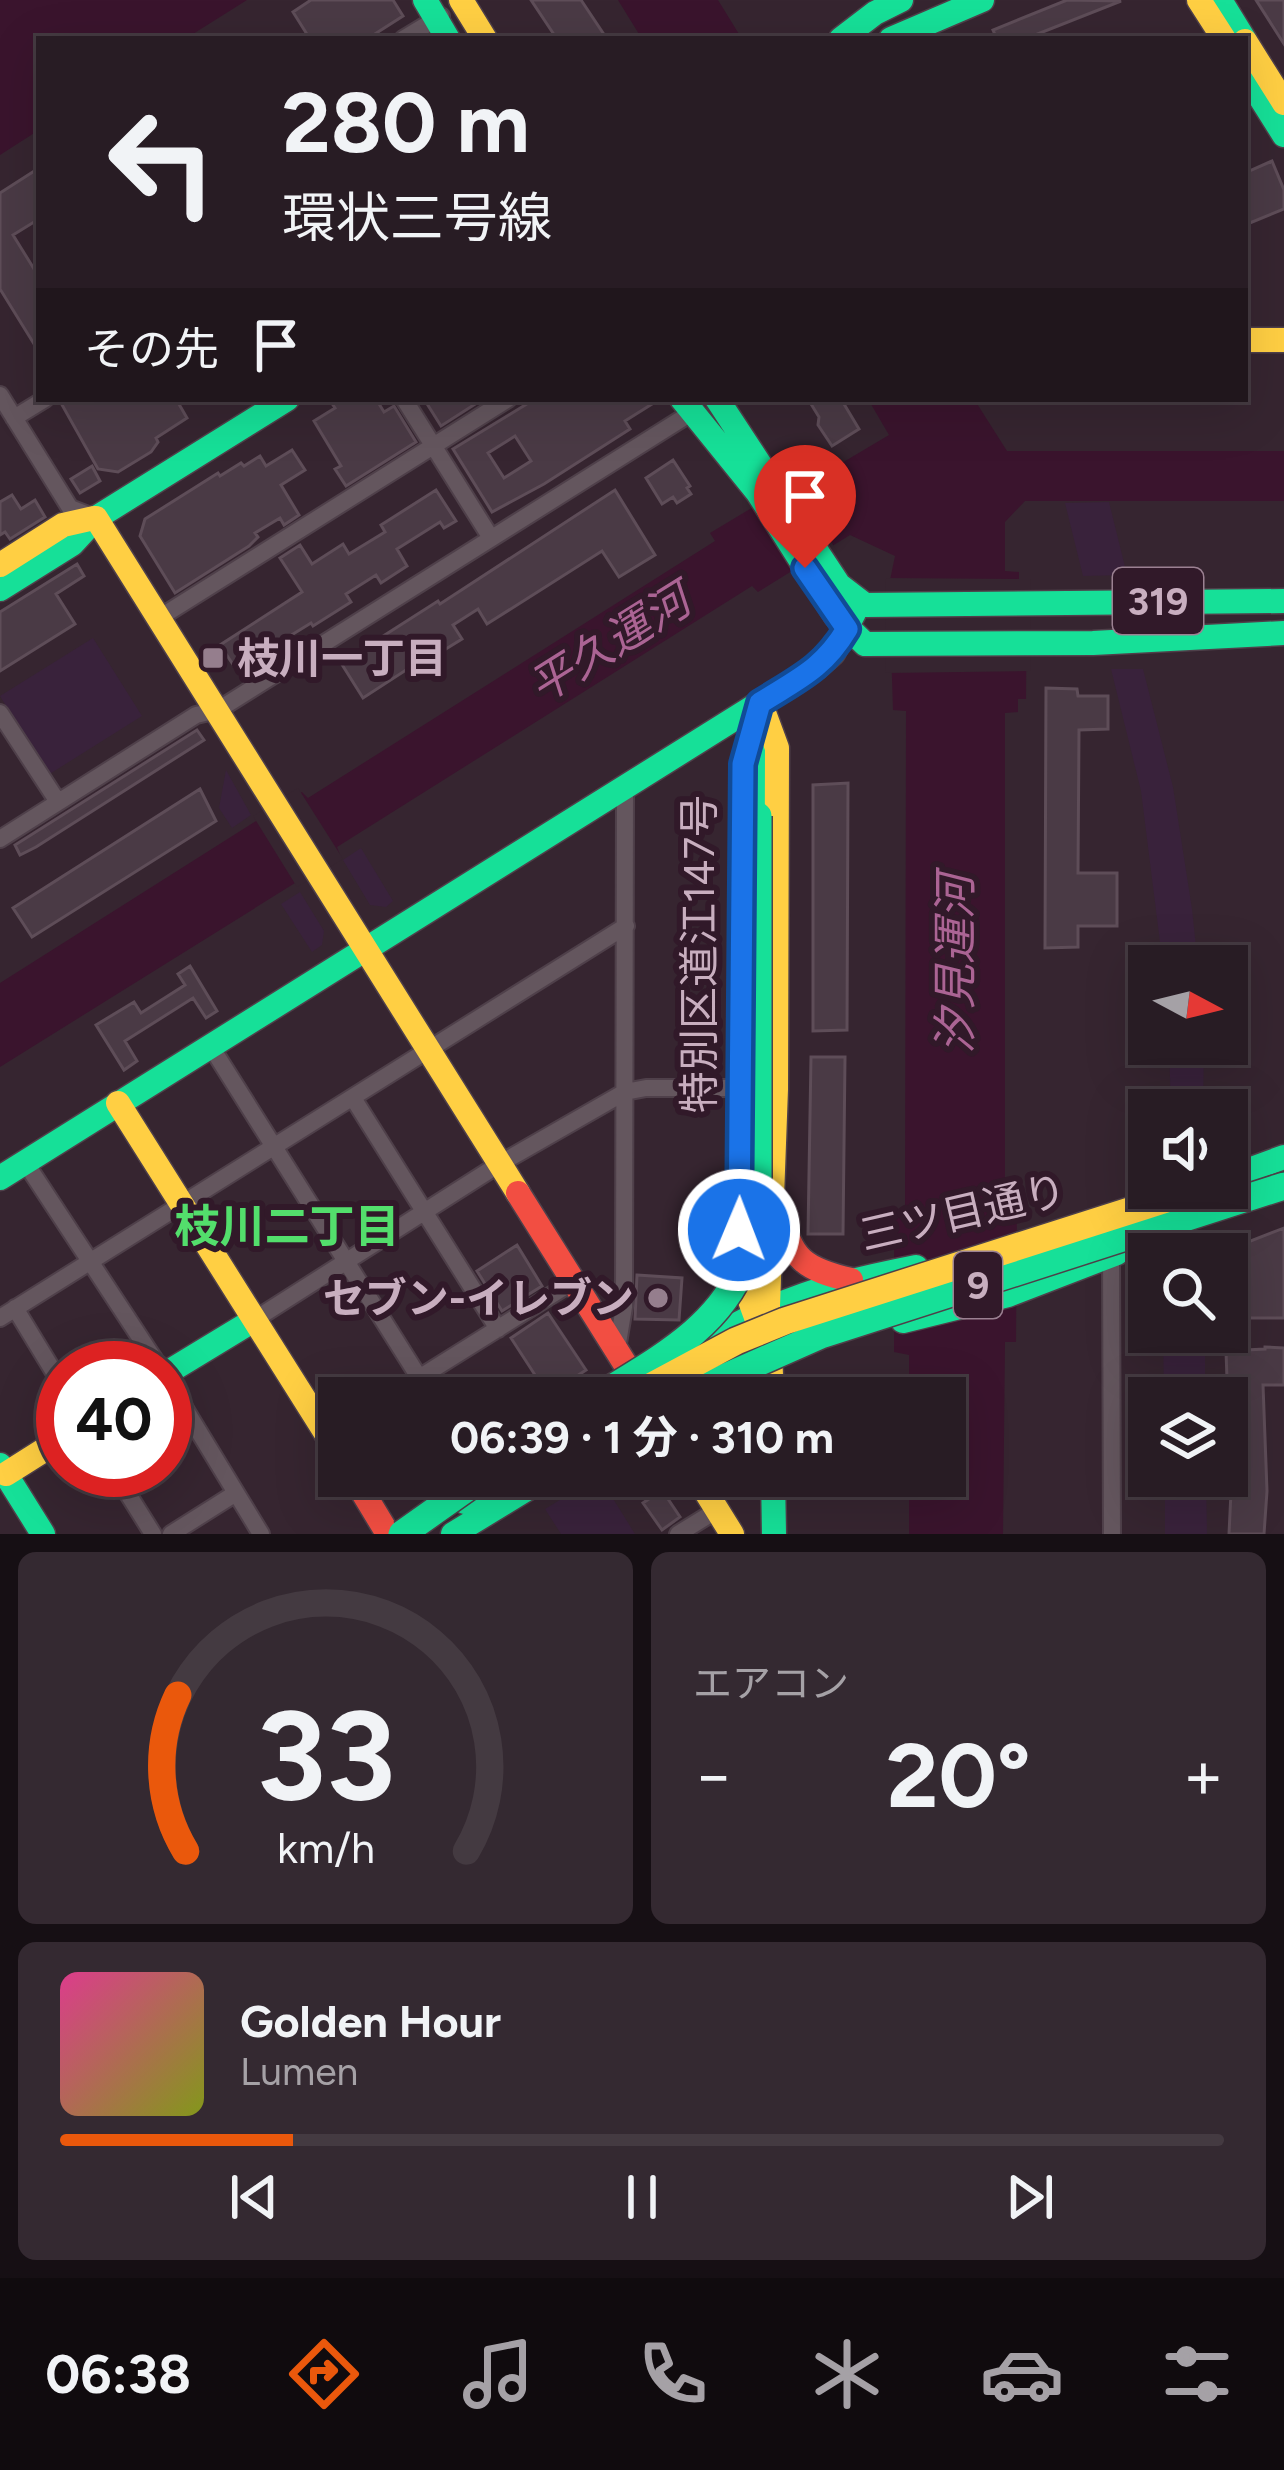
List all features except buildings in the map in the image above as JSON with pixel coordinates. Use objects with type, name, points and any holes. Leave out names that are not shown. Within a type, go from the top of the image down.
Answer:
[{"type":"main road","points":[[845,36],[901,0]]},
{"type":"main road","points":[[898,36],[982,0]]},
{"type":"main road","points":[[1199,0],[1221,36]]},
{"type":"main road","points":[[1220,0],[1242,36]]},
{"type":"main road","points":[[462,1],[483,36]]},
{"type":"main road","points":[[1248,45],[1284,103]]},
{"type":"main road","points":[[1248,78],[1284,135]]},
{"type":"main road","points":[[1248,340],[1284,340]]},
{"type":"main road","points":[[0,589],[72,544],[96,518],[282,402]]},
{"type":"main road","points":[[0,1178],[818,667],[833,653],[852,616],[767,490],[719,402]]},
{"type":"main road","points":[[687,406],[767,490]]},
{"type":"main road","points":[[0,565],[63,525],[96,518]]},
{"type":"main road","points":[[96,518],[617,1349],[627,1377]]},
{"type":"main road","points":[[1178,601],[1186,612],[1187,625],[1180,640]]},
{"type":"main road","points":[[1216,601],[1206,612],[1208,630],[1216,638]]},
{"type":"main road","name":"319","points":[[1284,601],[887,605],[852,616],[866,644],[889,645],[1180,640],[1284,633]]},
{"type":"main road","points":[[627,1377],[702,1326],[737,1280],[748,1252],[756,1182],[760,703]]},
{"type":"main road","name":"特別区道江147号","points":[[760,703],[743,764],[739,1230],[744,1281],[761,1310]]},
{"type":"main road","name":"特別区道江147号","points":[[760,703],[777,748],[776,1089],[783,1232],[789,1246],[811,1269],[852,1280]]},
{"type":"main road","name":"特別区道江147号","points":[[771,1377],[761,1310],[776,1089]]},
{"type":"main road","points":[[118,1103],[318,1414]]},
{"type":"main road","name":"9","points":[[1248,1174],[1284,1158]]},
{"type":"main road","name":"三ツ目通り","points":[[706,1377],[769,1349],[978,1304],[1284,1186]]},
{"type":"main road","name":"9","points":[[1248,1188],[1284,1186]]},
{"type":"main road","name":"三ツ目通り","points":[[659,1377],[761,1310],[852,1280],[1043,1242],[1151,1209]]},
{"type":"main road","name":"9","points":[[666,1377],[784,1321],[1151,1209]]},
{"type":"main road","name":"9","points":[[726,1377],[821,1335],[1162,1209]]},
{"type":"main road","points":[[192,1355],[254,1320]]},
{"type":"main road","points":[[36,1452],[3,1469],[43,1534]]},
{"type":"main road","points":[[365,1497],[388,1534]]},
{"type":"main road","points":[[407,1534],[461,1497]]},
{"type":"main road","points":[[451,1534],[512,1497]]},
{"type":"main road","points":[[773,1497],[774,1534]]},
{"type":"street","points":[[408,36],[462,1]]},
{"type":"street","points":[[0,395],[70,508],[96,518]]},
{"type":"street","points":[[14,418],[40,402]]},
{"type":"street","points":[[406,402],[491,538]]},
{"type":"street","points":[[159,618],[503,402]]},
{"type":"street","points":[[0,839],[196,715],[218,710],[491,538],[687,406]]},
{"type":"street","points":[[1,715],[58,802]]},
{"type":"street","points":[[617,1349],[624,1307],[625,786]]},
{"type":"street","points":[[36,1351],[8,1313],[626,926]]},
{"type":"street","points":[[210,1045],[418,1377]]},
{"type":"street","points":[[254,1320],[501,1163],[626,1092],[740,1088]]},
{"type":"street","points":[[353,1098],[498,1329]]},
{"type":"street","points":[[26,1162],[143,1341]]},
{"type":"street","points":[[1112,1255],[1112,1534]]},
{"type":"street","points":[[421,1377],[574,1281]]},
{"type":"street","points":[[192,1420],[261,1534]]},
{"type":"street","points":[[171,1534],[236,1493]]},
{"type":"street","points":[[130,1497],[153,1534]]},
{"type":"street","points":[[678,1534],[725,1522]]},
{"type":"shaded area","points":[[1109,502],[1127,575],[1083,576],[1065,503]]},
{"type":"shaded area","points":[[93,638],[142,716],[48,775],[0,696]]},
{"type":"shaded area","points":[[1111,669],[1143,669],[1173,787],[1196,945],[1160,945],[1141,791]]},
{"type":"shaded area","points":[[226,770],[251,815],[232,828],[219,808]]},
{"type":"shaded area","points":[[361,848],[393,901],[386,907],[370,905],[343,860]]},
{"type":"shaded area","points":[[300,892],[324,931],[322,945],[312,952],[281,904]]},
{"type":"shaded area","points":[[1170,1065],[1204,1065],[1203,1089],[1170,1089]]},
{"type":"shaded area","points":[[1163,1353],[1205,1353],[1205,1377],[1164,1377]]},
{"type":"shaded area","points":[[565,1497],[612,1497],[635,1534],[561,1534],[545,1509]]},
{"type":"shaded area","points":[[1165,1497],[1206,1497],[1207,1534],[1165,1534]]},
{"type":"water","points":[[0,0],[247,0],[190,36],[36,36],[36,132],[0,155]]},
{"type":"water","points":[[618,0],[718,0],[740,36],[640,36]]},
{"type":"water","points":[[870,402],[976,402],[1007,451],[1284,451],[1284,501],[1025,501],[1005,522],[1005,571],[1019,572],[1019,583],[1027,583],[1026,699],[1018,699],[1018,712],[1005,713],[1005,1197],[1017,1198],[1016,1342],[1005,1342],[1003,1534],[909,1534],[909,1497],[966,1497],[966,1377],[909,1377],[909,1355],[894,1352],[894,1215],[905,1215],[906,711],[893,710],[889,585],[895,556],[850,535],[758,592],[752,586],[337,847],[340,855],[0,1067],[0,983],[302,792],[308,798],[715,541],[710,533],[825,464],[830,470],[889,435]]},
{"type":"pier","points":[[790,478],[837,551],[795,575],[749,503]]},
{"type":"pier","points":[[885,578],[1031,579],[1030,671],[886,673]]},
{"type":"pier","points":[[298,788],[343,859],[297,887],[253,816]]},
{"type":"traffic: fast","points":[[425,0],[446,36]]},
{"type":"traffic: fast","points":[[845,36],[901,0]]},
{"type":"traffic: fast","points":[[898,36],[982,0]]},
{"type":"traffic: fast","points":[[1220,0],[1242,36]]},
{"type":"traffic: fast","points":[[1248,78],[1284,135]]},
{"type":"traffic: fast","points":[[0,589],[72,544],[96,518],[282,402]]},
{"type":"traffic: fast","points":[[684,402],[758,493],[836,616],[865,644],[1093,643],[1284,633]]},
{"type":"traffic: fast","points":[[719,402],[784,501]]},
{"type":"traffic: fast","points":[[808,538],[839,585],[865,605],[1284,601]]},
{"type":"traffic: fast","points":[[0,1178],[817,667],[833,653],[854,613]]},
{"type":"traffic: fast","points":[[758,816],[760,702]]},
{"type":"traffic: fast","points":[[629,1377],[703,1324],[734,1284],[748,1250],[758,1176],[758,816]]},
{"type":"traffic: fast","points":[[1248,1170],[1284,1157]]},
{"type":"traffic: fast","points":[[726,1377],[821,1335],[1284,1186]]},
{"type":"traffic: fast","points":[[903,1321],[1008,1295],[1117,1253]]},
{"type":"traffic: fast","points":[[701,1345],[754,1315],[804,1295],[916,1267]]},
{"type":"traffic: fast","points":[[192,1358],[254,1320]]},
{"type":"traffic: fast","points":[[0,1465],[43,1534]]},
{"type":"traffic: fast","points":[[402,1534],[454,1497]]},
{"type":"traffic: fast","points":[[465,1502],[473,1497]]},
{"type":"traffic: fast","points":[[453,1534],[514,1497]]},
{"type":"traffic: fast","points":[[773,1497],[774,1534]]},
{"type":"traffic: slow","points":[[461,0],[483,36]]},
{"type":"traffic: slow","points":[[1199,0],[1222,36]]},
{"type":"traffic: slow","points":[[1248,46],[1284,103]]},
{"type":"traffic: slow","points":[[1248,340],[1284,340]]},
{"type":"traffic: slow","points":[[0,565],[63,525],[94,518]]},
{"type":"traffic: slow","points":[[96,518],[518,1193]]},
{"type":"traffic: slow","points":[[763,710],[777,748],[776,1089],[768,1306],[771,1377]]},
{"type":"traffic: slow","points":[[753,728],[743,764],[739,1230],[746,1290],[761,1331]]},
{"type":"traffic: slow","points":[[118,1103],[318,1421]]},
{"type":"traffic: slow","points":[[669,1377],[785,1321],[1135,1209]]},
{"type":"traffic: slow","points":[[6,1474],[36,1455]]},
{"type":"traffic: slow","points":[[709,1497],[732,1534]]},
{"type":"traffic: jam","points":[[518,1193],[633,1377]]},
{"type":"traffic: jam","points":[[782,1212],[789,1241],[802,1260],[851,1280]]},
{"type":"traffic: jam","points":[[366,1497],[388,1534]]},
{"type":"place","name":"枝川一丁目","points":[[213,658]]},
{"type":"place","name":"セブン-イレブン","points":[[658,1298]]},
{"type":"district","name":"枝川二丁目","points":[[287,1226]]},
{"type":"route","points":[[739,1230],[743,764],[760,703],[818,667],[847,629],[805,568]]},
{"type":"water label","name":"平久運河","points":[[609,643]]},
{"type":"water label","name":"汐見運河","points":[[955,964]]}]
